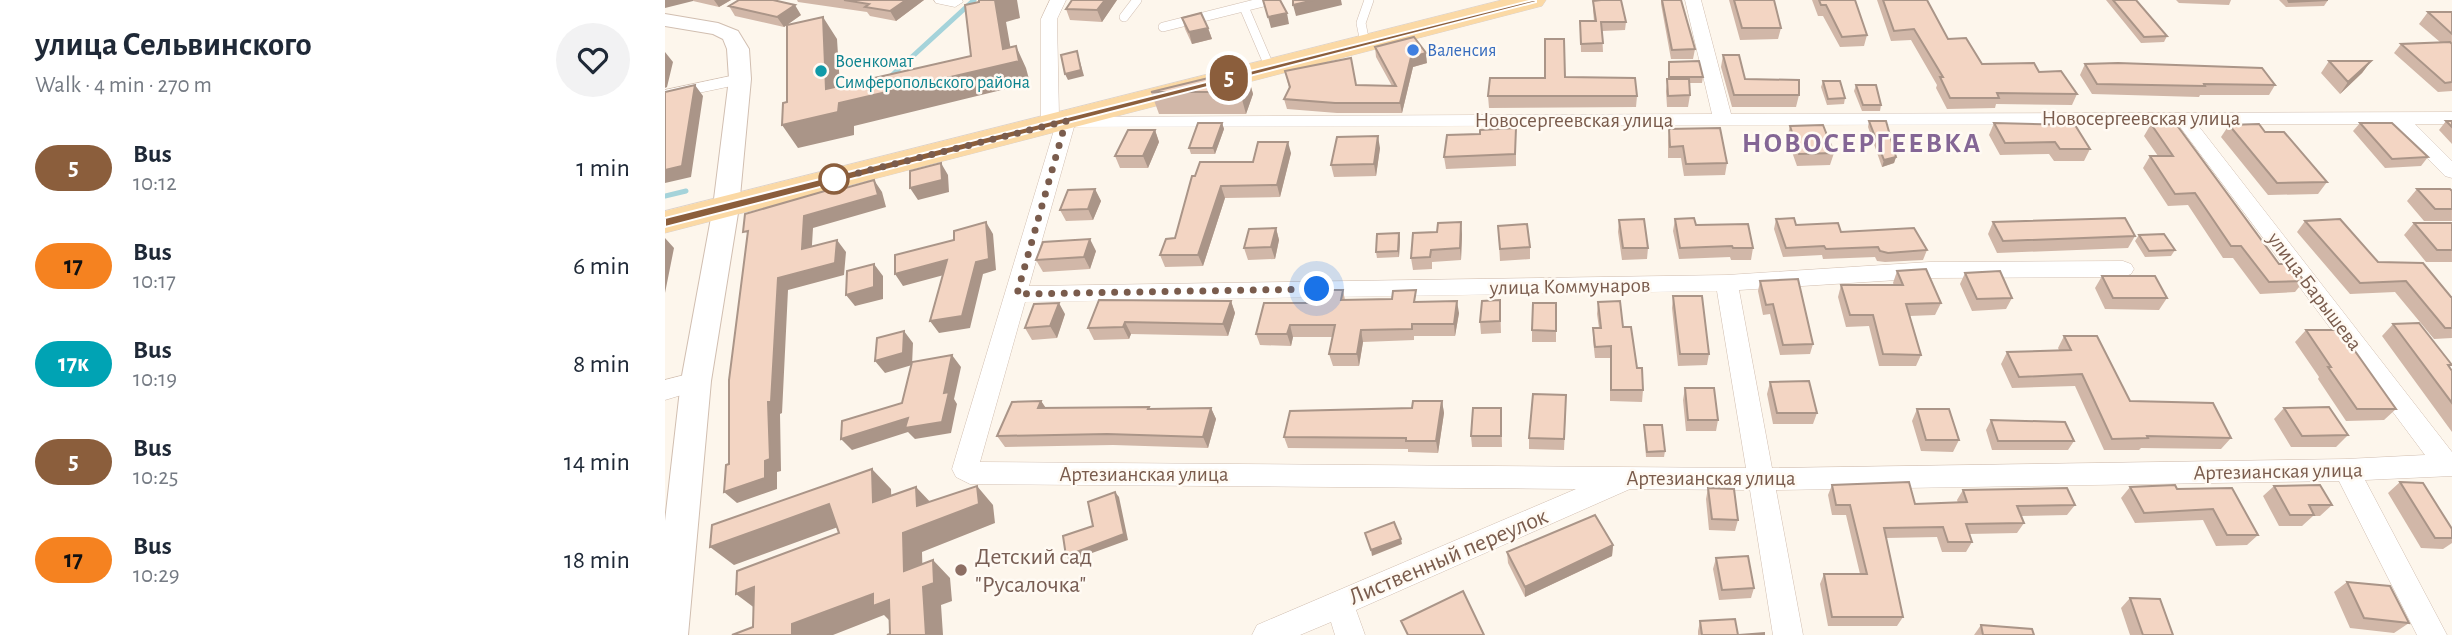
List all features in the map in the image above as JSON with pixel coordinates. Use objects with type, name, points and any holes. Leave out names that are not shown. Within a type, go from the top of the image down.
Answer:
[{"type":"main road","points":[[665,222],[1533,0]]},
{"type":"street","points":[[1017,294],[1058,123],[1049,19],[1058,0]]},
{"type":"street","points":[[1693,0],[1723,120]]},
{"type":"street","points":[[665,20],[718,29],[731,35],[738,49],[740,79],[726,207],[696,381],[669,598],[670,635]]},
{"type":"street","points":[[665,95],[740,79]]},
{"type":"street","name":"улица Барышева","points":[[2182,117],[2449,465]]},
{"type":"street","points":[[2399,118],[2452,172]]},
{"type":"street","name":"Новосергеевская улица","points":[[1058,123],[2452,118]]},
{"type":"street","name":"улица Коммунаров","points":[[1017,294],[1727,284],[1929,270],[2123,269]]},
{"type":"street","points":[[1727,284],[1759,479],[1789,635]]},
{"type":"street","name":"Артезианская улица","points":[[1017,294],[965,469],[970,473],[1759,479],[2346,470],[2449,465]]},
{"type":"street","points":[[665,390],[696,381]]},
{"type":"street","points":[[2346,470],[2432,635]]},
{"type":"street","name":"Лиственный переулок","points":[[1267,635],[1629,478]]},
{"type":"street","points":[[1339,604],[1350,635]]},
{"type":"lane","points":[[1124,17],[1137,0]]},
{"type":"lane","points":[[1163,27],[1271,0]]},
{"type":"lane","points":[[1365,43],[1361,23],[1369,0]]},
{"type":"lane","points":[[1244,7],[1270,68]]},
{"type":"building","points":[[739,0],[773,0],[795,5],[777,17],[729,6]]},
{"type":"building","points":[[844,0],[906,0],[890,11]]},
{"type":"building","points":[[979,0],[995,0],[1003,49],[1016,46],[1019,61],[839,103],[838,112],[782,125],[783,103],[787,102],[787,25],[823,17],[826,89],[971,56],[965,5]]},
{"type":"building","points":[[1072,0],[1105,0],[1097,10],[1066,9]]},
{"type":"building","points":[[1263,0],[1280,0],[1287,13],[1268,17]]},
{"type":"building","points":[[1293,0],[1314,0],[1293,5]]},
{"type":"building","points":[[1621,0],[1626,22],[1601,22],[1603,43],[1581,44],[1580,21],[1596,21],[1593,1]]},
{"type":"building","points":[[1662,0],[1681,0],[1695,49],[1672,50]]},
{"type":"building","points":[[1734,0],[1774,0],[1781,28],[1742,28]]},
{"type":"building","points":[[1819,0],[1855,0],[1867,35],[1842,37],[1826,5],[1821,5]]},
{"type":"building","points":[[1883,0],[1927,0],[1948,39],[1966,38],[1982,64],[2034,63],[2039,72],[2061,71],[2077,94],[1997,93],[1999,98],[1950,98],[1940,77],[1943,77],[1914,29],[1894,31]]},
{"type":"building","points":[[2113,0],[2136,0],[2167,36],[2144,37]]},
{"type":"building","points":[[2288,0],[2328,0],[2289,2]]},
{"type":"building","points":[[2428,12],[2452,12],[2452,34]]},
{"type":"building","points":[[1201,13],[1208,28],[1189,32],[1182,18]]},
{"type":"building","points":[[1414,37],[1426,53],[1411,57],[1400,103],[1335,103],[1284,99],[1290,87],[1285,71],[1351,58],[1356,85],[1396,86],[1375,47]]},
{"type":"building","points":[[1545,39],[1564,39],[1565,77],[1635,78],[1637,96],[1488,96],[1490,78],[1545,78]]},
{"type":"building","points":[[2450,42],[2452,82],[2445,83],[2401,44]]},
{"type":"building","points":[[1077,51],[1081,70],[1065,74],[1061,55]]},
{"type":"building","points":[[1723,55],[1739,55],[1745,79],[1799,80],[1799,95],[1734,95]]},
{"type":"building","points":[[1699,61],[1703,77],[1669,77],[1669,62]]},
{"type":"building","points":[[2329,61],[2371,61],[2348,82]]},
{"type":"building","points":[[2085,64],[2262,68],[2275,85],[2097,84]]},
{"type":"building","points":[[1229,73],[1247,73],[1240,92],[1151,92]]},
{"type":"building","points":[[1667,79],[1689,79],[1690,95],[1668,96]]},
{"type":"building","points":[[1823,81],[1840,81],[1845,98],[1828,99]]},
{"type":"building","points":[[695,85],[682,166],[665,170],[665,92]]},
{"type":"building","points":[[1856,85],[1876,85],[1881,105],[1863,105]]},
{"type":"building","points":[[1869,121],[1886,121],[1896,157],[1884,160]]},
{"type":"building","points":[[1198,123],[1222,123],[1213,148],[1189,148]]},
{"type":"building","points":[[1994,123],[2075,125],[2090,149],[2060,149],[2055,142],[2005,143]]},
{"type":"building","points":[[2360,123],[2392,123],[2428,157],[2392,159]]},
{"type":"building","points":[[2151,124],[2176,124],[2279,264],[2292,264],[2304,281],[2269,282],[2241,246],[2231,246],[2195,193],[2175,194],[2150,156],[2173,156]]},
{"type":"building","points":[[2259,124],[2265,132],[2284,132],[2327,182],[2277,183],[2229,125]]},
{"type":"building","points":[[1823,125],[1834,153],[1799,154],[1790,126]]},
{"type":"building","points":[[1516,128],[1515,154],[1444,157],[1447,135],[1480,134],[1480,130]]},
{"type":"building","points":[[1720,128],[1727,163],[1686,164],[1683,146],[1670,147],[1669,129]]},
{"type":"building","points":[[1128,130],[1155,130],[1143,156],[1115,156]]},
{"type":"building","points":[[1378,136],[1374,164],[1331,165],[1337,137]]},
{"type":"building","points":[[1258,142],[1288,142],[1277,185],[1221,186],[1198,255],[1160,255],[1166,239],[1175,238],[1192,176],[1195,176],[1200,162],[1253,162]]},
{"type":"building","points":[[941,163],[942,180],[910,188],[910,171]]},
{"type":"building","points":[[874,180],[878,195],[804,216],[802,249],[837,240],[835,263],[778,278],[771,402],[768,402],[770,459],[765,461],[765,478],[724,492],[726,465],[729,464],[729,380],[748,231],[743,232],[745,214],[842,186],[842,189]]},
{"type":"building","points":[[1095,189],[1088,209],[1060,210],[1068,190]]},
{"type":"building","points":[[2417,189],[2450,189],[2452,209],[2435,209]]},
{"type":"building","points":[[1694,218],[1696,225],[1748,224],[1753,248],[1680,248],[1675,219]]},
{"type":"building","points":[[1794,218],[1796,225],[1838,223],[1841,232],[1914,228],[1927,250],[1888,253],[1880,251],[1878,247],[1786,248],[1776,219]]},
{"type":"building","points":[[2125,218],[2135,236],[2003,241],[1993,222]]},
{"type":"building","points":[[1644,219],[1648,248],[1623,248],[1619,220]]},
{"type":"building","points":[[2340,219],[2378,262],[2423,263],[2452,297],[2452,328],[2445,328],[2406,281],[2360,283],[2305,221]]},
{"type":"building","points":[[986,222],[989,259],[976,262],[962,316],[930,321],[947,260],[895,274],[895,255],[954,240],[954,231]]},
{"type":"building","points":[[1461,222],[1460,248],[1431,250],[1430,257],[1411,258],[1413,233],[1437,232],[1438,223]]},
{"type":"building","points":[[2414,223],[2452,223],[2452,250],[2437,250]]},
{"type":"building","points":[[1527,224],[1530,247],[1500,249],[1498,226]]},
{"type":"building","points":[[1276,228],[1271,247],[1244,248],[1249,229]]},
{"type":"building","points":[[1399,233],[1398,251],[1376,252],[1377,234]]},
{"type":"building","points":[[2164,234],[2175,250],[2149,251],[2139,235]]},
{"type":"building","points":[[1090,239],[1084,257],[1036,260],[1043,242]]},
{"type":"building","points":[[874,264],[874,287],[846,295],[847,271]]},
{"type":"building","points":[[1926,269],[1941,303],[1906,304],[1921,355],[1883,354],[1873,315],[1850,315],[1841,285],[1903,285],[1897,271]]},
{"type":"building","points":[[2000,271],[2012,298],[1977,299],[1965,273]]},
{"type":"building","points":[[2102,276],[2155,276],[2167,298],[2113,298]]},
{"type":"building","points":[[1798,279],[1813,344],[1783,345],[1773,304],[1766,305],[1760,281]]},
{"type":"building","points":[[1318,290],[1343,290],[1341,300],[1392,299],[1393,291],[1416,290],[1414,302],[1457,301],[1454,324],[1412,324],[1412,329],[1361,330],[1357,354],[1329,354],[1335,325],[1290,325],[1287,334],[1256,334],[1264,303],[1314,303]]},
{"type":"building","points":[[1673,296],[1702,296],[1709,354],[1680,354]]},
{"type":"building","points":[[1099,300],[1231,301],[1223,324],[1125,322],[1123,327],[1088,328]]},
{"type":"building","points":[[1500,300],[1500,321],[1480,322],[1482,301]]},
{"type":"building","points":[[1620,301],[1623,327],[1631,327],[1637,368],[1642,368],[1643,390],[1611,390],[1611,346],[1595,347],[1593,328],[1601,328],[1598,302]]},
{"type":"building","points":[[1059,303],[1050,326],[1025,328],[1034,304]]},
{"type":"building","points":[[1533,303],[1556,303],[1556,331],[1532,330]]},
{"type":"building","points":[[2419,323],[2452,365],[2448,365],[2452,371],[2452,403],[2393,324]]},
{"type":"building","points":[[2306,330],[2340,330],[2396,409],[2357,409]]},
{"type":"building","points":[[904,331],[903,353],[875,361],[877,338]]},
{"type":"building","points":[[2064,336],[2097,336],[2130,401],[2213,403],[2231,438],[2147,436],[2148,438],[2112,439],[2082,374],[2019,377],[2007,352],[2071,350]]},
{"type":"building","points":[[952,355],[944,393],[949,392],[942,422],[905,428],[908,418],[841,439],[842,421],[902,403],[912,362]]},
{"type":"building","points":[[1809,381],[1817,413],[1777,413],[1770,382]]},
{"type":"building","points":[[1685,388],[1714,388],[1718,420],[1688,420]]},
{"type":"building","points":[[1533,394],[1566,395],[1564,439],[1529,438]]},
{"type":"building","points":[[1041,401],[1038,408],[1211,408],[1203,437],[1107,434],[997,436],[1012,402]]},
{"type":"building","points":[[1413,401],[1442,401],[1436,441],[1406,441],[1406,438],[1284,437],[1290,411],[1412,408]]},
{"type":"building","points":[[2329,407],[2348,435],[2302,436],[2284,408]]},
{"type":"building","points":[[1473,408],[1501,408],[1501,436],[1471,436]]},
{"type":"building","points":[[1917,409],[1949,409],[1959,440],[1926,440]]},
{"type":"building","points":[[1991,420],[2065,422],[2074,441],[1998,441]]},
{"type":"building","points":[[1644,425],[1662,425],[1665,451],[1647,452]]},
{"type":"building","points":[[872,469],[873,502],[916,487],[917,506],[977,486],[979,504],[903,533],[904,571],[933,560],[934,583],[923,587],[926,635],[887,635],[890,634],[889,600],[873,606],[873,594],[792,624],[792,635],[732,635],[753,627],[754,587],[736,594],[737,571],[839,533],[829,504],[710,547],[712,525]]},
{"type":"building","points":[[1909,482],[1915,504],[1967,502],[1963,490],[2067,488],[2075,505],[2017,506],[2024,523],[1966,524],[1972,542],[1948,542],[1943,527],[1884,528],[1903,617],[1832,617],[1824,574],[1867,574],[1850,505],[1836,505],[1832,485]]},
{"type":"building","points":[[2400,482],[2423,483],[2452,529],[2452,538],[2435,538]]},
{"type":"building","points":[[2175,485],[2177,489],[2232,488],[2258,535],[2227,535],[2213,509],[2144,513],[2130,487]]},
{"type":"building","points":[[2320,485],[2332,505],[2309,505],[2314,515],[2290,515],[2274,486]]},
{"type":"building","points":[[1708,488],[1734,489],[1738,520],[1712,519]]},
{"type":"building","points":[[1115,492],[1124,534],[1066,556],[1063,536],[1093,526],[1088,502]]},
{"type":"building","points":[[1595,515],[1613,545],[1525,587],[1507,552]]},
{"type":"building","points":[[1394,522],[1401,539],[1371,550],[1365,533]]},
{"type":"building","points":[[1748,556],[1754,588],[1722,590],[1716,558]]},
{"type":"building","points":[[2347,582],[2390,586],[2409,623],[2364,618]]},
{"type":"building","points":[[1463,591],[1484,635],[1408,635],[1401,621]]},
{"type":"building","points":[[2130,598],[2160,599],[2173,635],[2143,635]]},
{"type":"building","points":[[1735,619],[1738,635],[1702,635],[1700,621]]},
{"type":"building","points":[[1981,625],[2032,629],[2034,635],[1983,635]]},
{"type":"waterway","points":[[890,77],[974,0]]},
{"type":"waterway","points":[[665,196],[686,191]]},
{"type":"bus line","name":"5","points":[[665,222],[1533,0]]},
{"type":"place","name":"Валенсия","points":[[1413,50]]},
{"type":"place","name":"Военкомат Симферопольского района","points":[[821,71]]},
{"type":"place","name":"Детский сад \"Русалочка\"","points":[[961,570]]},
{"type":"district","name":"НОВОСЕРГЕЕВКА","points":[[1862,142]]},
{"type":"route","points":[[834,179],[1066,121],[1017,294],[1317,289]]}]
